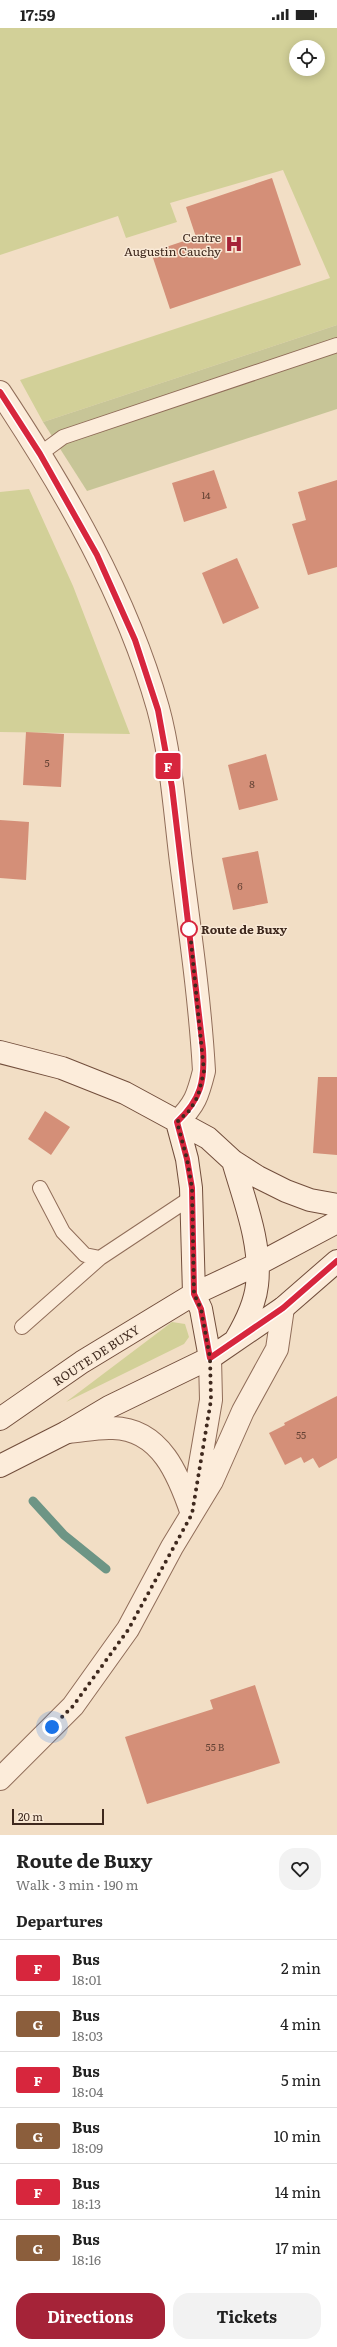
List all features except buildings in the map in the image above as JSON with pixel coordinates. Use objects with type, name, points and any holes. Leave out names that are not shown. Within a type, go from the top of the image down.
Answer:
[{"type":"street","points":[[0,392],[40,454],[97,555],[135,640],[158,710],[172,787],[204,1071],[198,1096],[190,1110],[177,1122]]},
{"type":"street","points":[[0,1052],[62,1068],[125,1093],[208,1138],[233,1162],[286,1191],[310,1200],[337,1205]]},
{"type":"street","points":[[177,1122],[187,1159],[192,1197],[194,1294],[201,1309],[210,1358],[211,1400],[192,1514]]},
{"type":"street","points":[[233,1162],[254,1240],[258,1264],[257,1286],[248,1318],[236,1340]]},
{"type":"street","name":"ROUTE DE BUXY","points":[[0,1419],[82,1362],[194,1294],[258,1264],[337,1222]]},
{"type":"street","points":[[0,1466],[67,1432],[109,1407],[210,1358],[283,1308],[337,1261]]},
{"type":"street","points":[[0,1779],[73,1706],[128,1630],[192,1514],[212,1481],[242,1411],[277,1349],[283,1308]]},
{"type":"street","points":[[67,1432],[113,1428],[131,1431],[146,1438],[172,1463],[182,1482],[192,1514]]},
{"type":"lane","points":[[40,454],[62,437],[337,345]]},
{"type":"lane","points":[[40,1188],[63,1232],[85,1255],[100,1258]]},
{"type":"lane","points":[[22,1326],[100,1258],[192,1197]]},
{"type":"shaded area","points":[[0,28],[337,28],[337,325],[43,422],[20,380],[330,278],[283,170],[170,203],[177,222],[126,238],[118,216],[0,255]]},
{"type":"shaded area","points":[[337,325],[337,409],[87,491],[43,422]]},
{"type":"shaded area","points":[[29,489],[73,586],[130,734],[0,732],[0,492]]},
{"type":"shaded area","points":[[172,1322],[185,1324],[189,1337],[184,1344],[66,1402]]},
{"type":"waterway","points":[[33,1501],[64,1535],[106,1569]]},
{"type":"bus line","name":"F","points":[[0,392],[40,454],[97,555],[135,640],[158,710],[172,787],[203,1049],[204,1071],[198,1096],[190,1110],[177,1122],[187,1159],[192,1188],[192,1258],[194,1294],[201,1309],[210,1358],[283,1308],[337,1261]]},
{"type":"place","name":"Centre Augustin Cauchy","points":[[234,244]]},
{"type":"place","name":"Route de Buxy","points":[[189,929]]},
{"type":"route","points":[[52,1727],[73,1706],[128,1630],[172,1547],[192,1514],[211,1400],[210,1358],[201,1309],[194,1294],[192,1258],[192,1188],[187,1159],[177,1122],[190,1110],[198,1096],[204,1071],[202,1035],[189,922],[189,929]]}]
